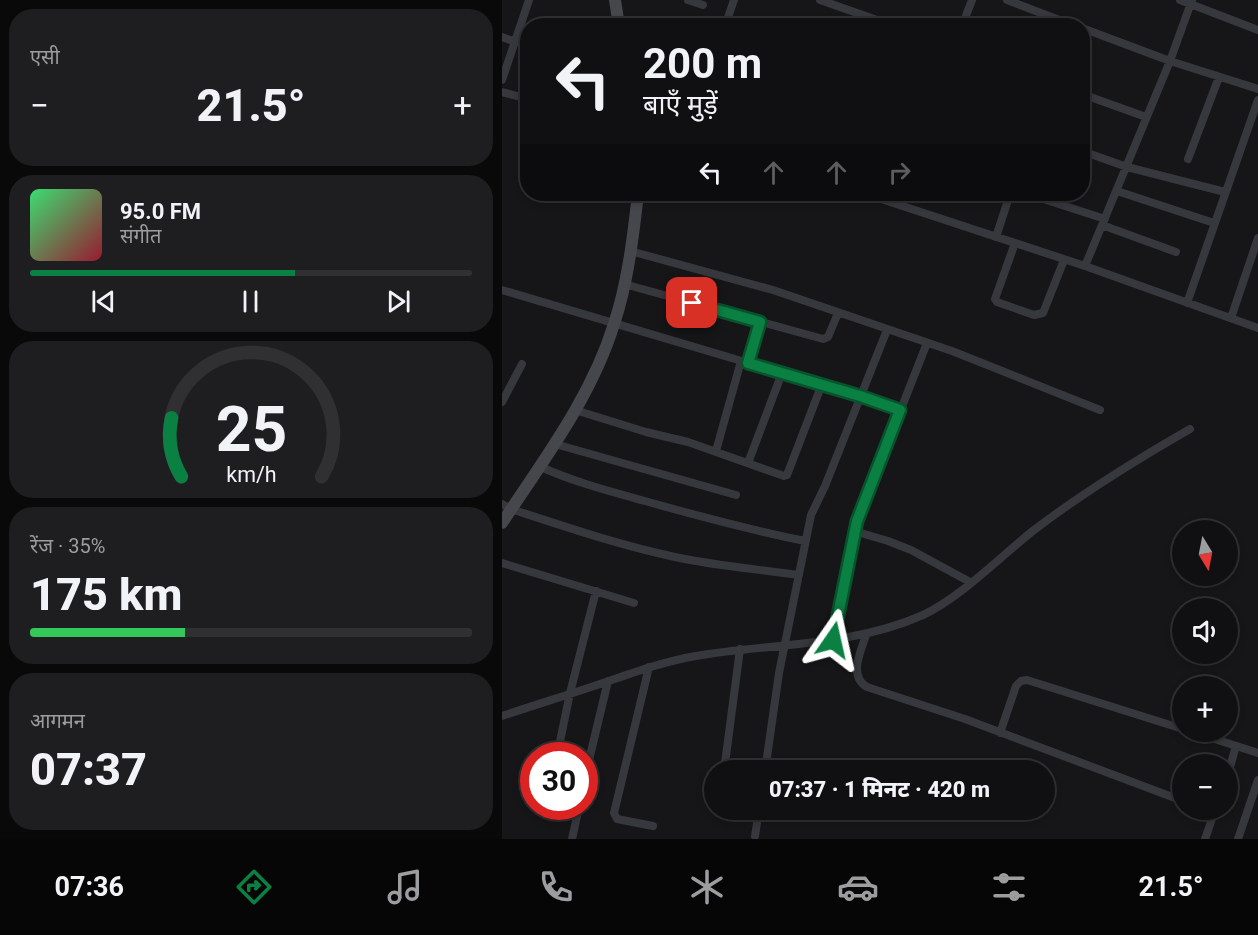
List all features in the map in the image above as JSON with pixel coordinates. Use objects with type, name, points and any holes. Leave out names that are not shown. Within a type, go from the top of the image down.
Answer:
[{"type":"street","points":[[522,18],[529,0]]},
{"type":"street","points":[[614,0],[617,18]]},
{"type":"street","points":[[688,0],[703,5]]},
{"type":"street","points":[[728,18],[734,0]]},
{"type":"street","points":[[820,0],[868,18]]},
{"type":"street","points":[[964,18],[972,0]]},
{"type":"street","points":[[1007,0],[1054,18]]},
{"type":"street","points":[[1180,0],[1191,2],[1258,30]]},
{"type":"street","points":[[1085,267],[1170,61],[1191,2]]},
{"type":"street","points":[[502,80],[520,23]]},
{"type":"street","points":[[1090,31],[1170,61],[1258,89]]},
{"type":"street","points":[[502,37],[513,41]]},
{"type":"street","points":[[1188,159],[1219,77]]},
{"type":"street","points":[[502,92],[520,97]]},
{"type":"street","points":[[1090,97],[1146,117]]},
{"type":"street","points":[[1188,303],[1258,100]]},
{"type":"street","points":[[1090,154],[1225,192]]},
{"type":"street","points":[[1117,191],[1214,223]]},
{"type":"street","points":[[502,523],[507,506],[541,467],[592,378],[614,324],[624,284],[637,201]]},
{"type":"street","points":[[887,201],[1258,328]]},
{"type":"street","points":[[996,237],[1008,201]]},
{"type":"street","points":[[1047,201],[1176,252]]},
{"type":"street","points":[[1231,318],[1258,238]]},
{"type":"street","points":[[1015,243],[995,299],[997,302],[1034,315],[1043,313],[1064,260]]},
{"type":"street","points":[[630,250],[773,290],[927,343],[1100,410]]},
{"type":"street","points":[[624,284],[825,339],[838,313]]},
{"type":"street","points":[[502,290],[822,384],[900,410]]},
{"type":"street","points":[[715,451],[744,362],[760,322]]},
{"type":"street","points":[[767,760],[779,673],[814,506],[825,486],[887,330]]},
{"type":"street","points":[[833,640],[854,531],[927,343]]},
{"type":"street","points":[[502,402],[522,364]]},
{"type":"street","points":[[748,463],[782,373]]},
{"type":"street","points":[[575,410],[715,451],[786,476],[822,384]]},
{"type":"street","points":[[502,716],[649,667],[697,656],[866,634],[924,615],[950,599],[1035,530],[1138,459],[1190,429]]},
{"type":"street","points":[[555,444],[736,495]]},
{"type":"street","points":[[541,467],[581,483],[759,532],[805,541]]},
{"type":"street","points":[[507,506],[596,537],[678,558],[799,575]]},
{"type":"street","points":[[854,531],[904,547],[970,582]]},
{"type":"street","points":[[502,563],[634,603]]},
{"type":"street","points":[[560,742],[596,591]]},
{"type":"street","points":[[866,634],[857,666],[857,675],[862,684],[1172,797]]},
{"type":"street","points":[[725,760],[740,650]]},
{"type":"street","points":[[649,667],[614,813],[617,819],[653,826]]},
{"type":"street","points":[[1000,733],[1016,687],[1021,681],[1027,680],[1172,726]]},
{"type":"street","points":[[593,742],[608,681]]},
{"type":"street","points":[[1224,742],[1258,753]]},
{"type":"street","points":[[1234,754],[1236,746]]},
{"type":"street","points":[[1238,839],[1258,780]]},
{"type":"street","points":[[572,839],[576,820]]},
{"type":"street","points":[[755,836],[757,820]]},
{"type":"street","points":[[1205,839],[1212,820]]},
{"type":"route","points":[[692,303],[760,322],[748,363],[900,410],[857,521],[833,640]]}]
